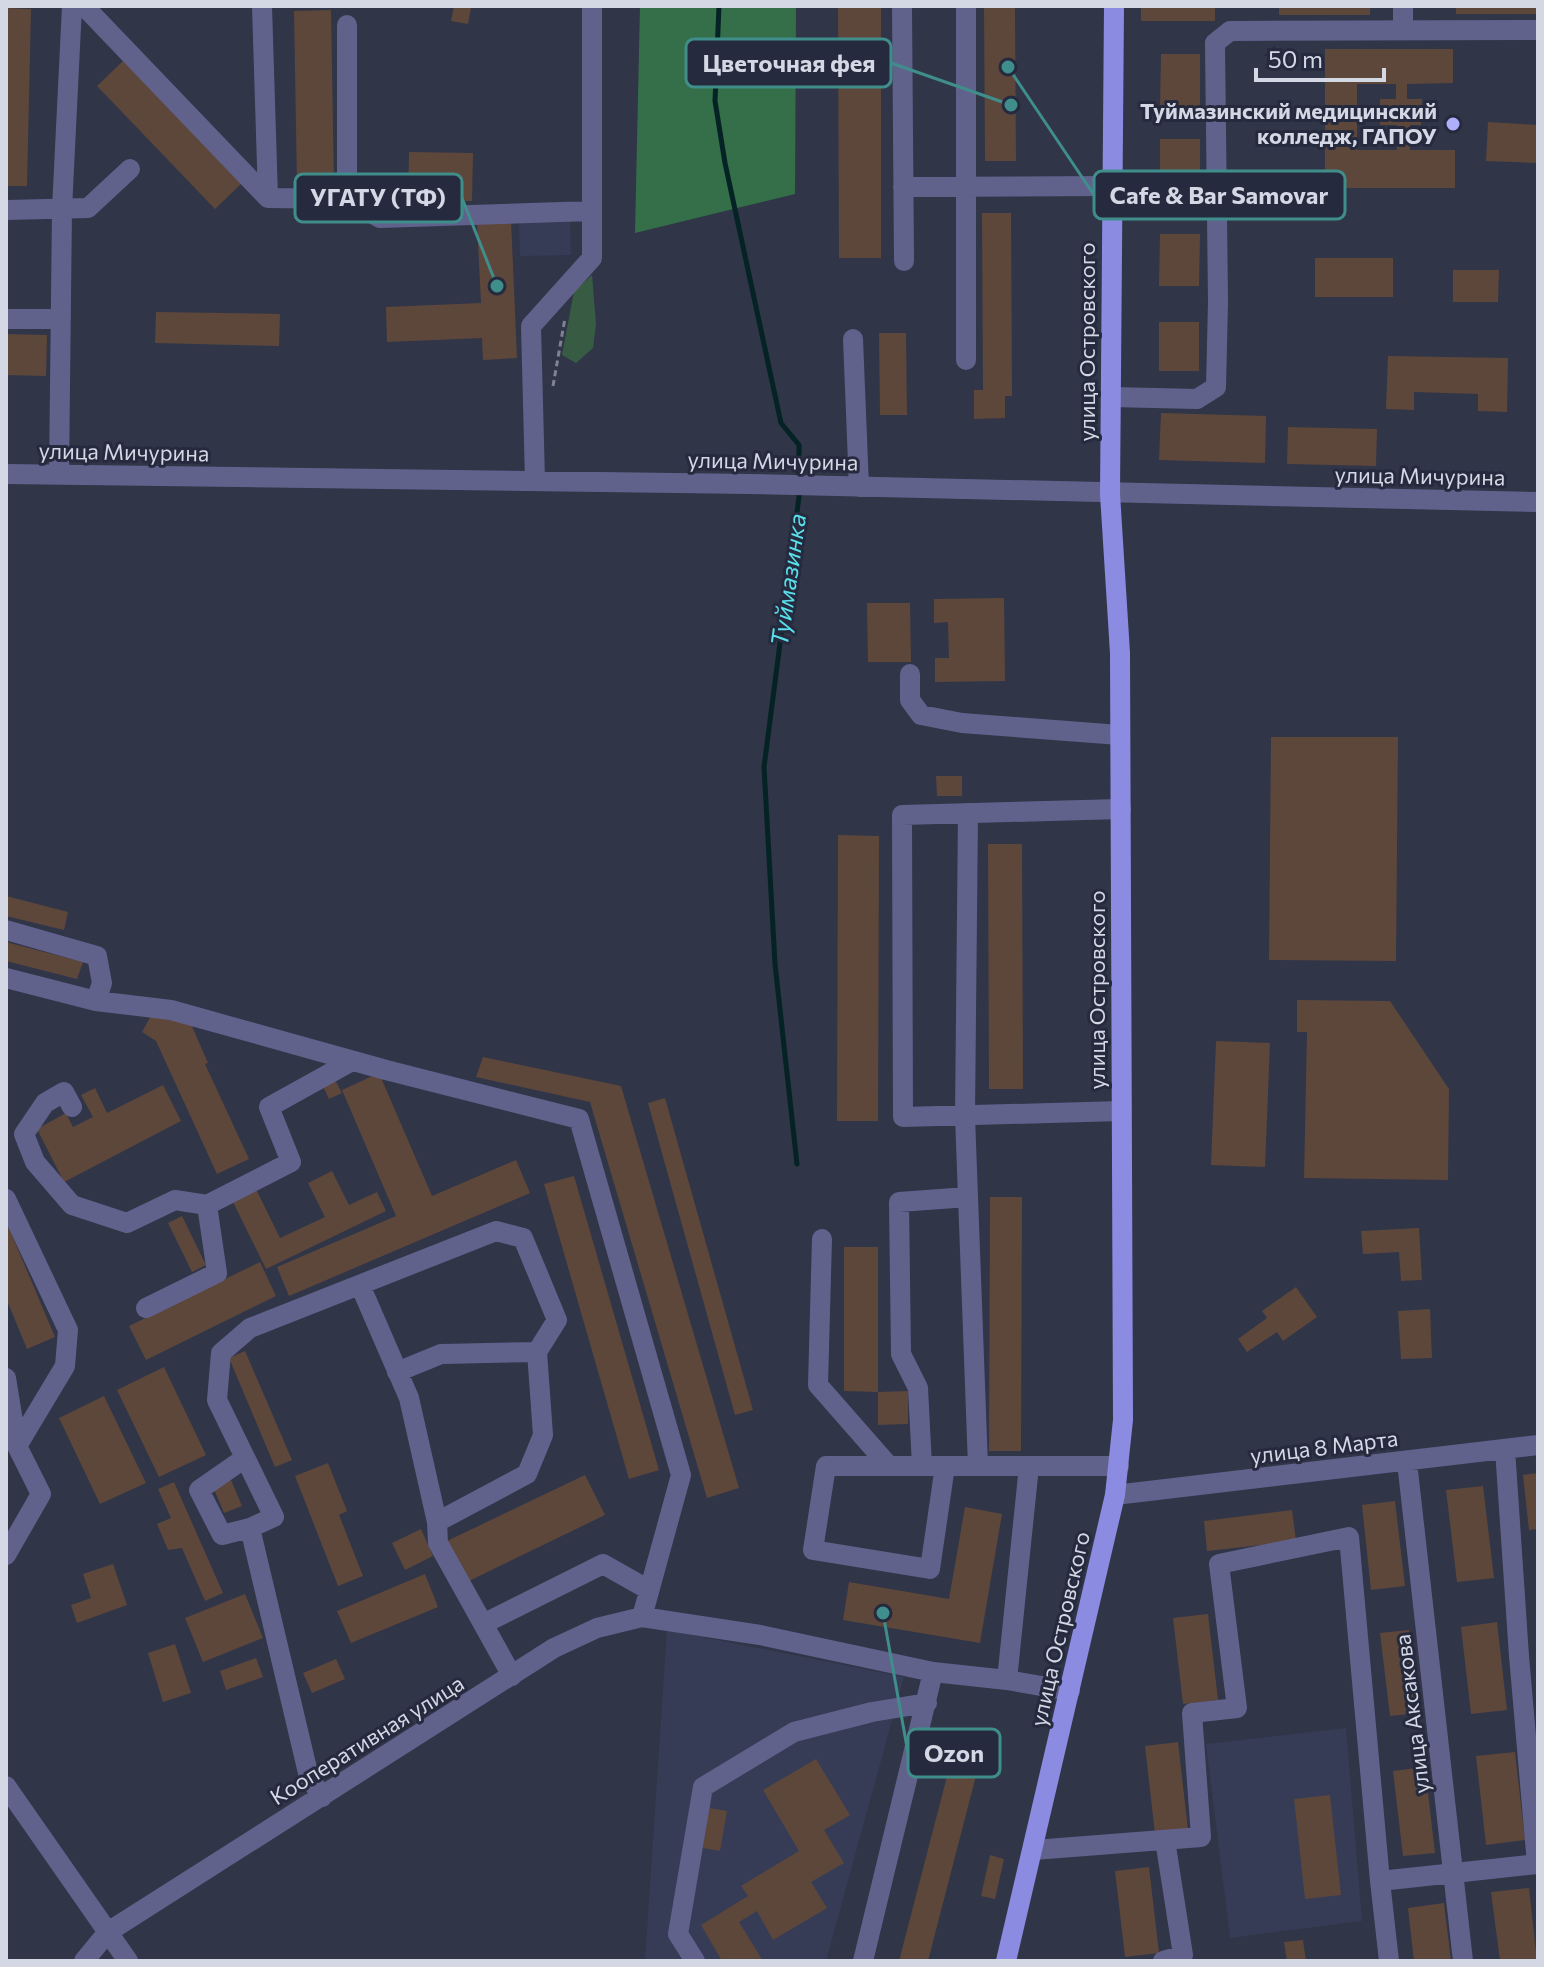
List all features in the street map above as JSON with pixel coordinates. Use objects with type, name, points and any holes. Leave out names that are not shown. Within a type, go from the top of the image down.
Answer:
[{"type":"main road","name":"улица Островского","points":[[1006,1961],[1115,1495],[1123,1420],[1120,653],[1110,494],[1114,6]]},
{"type":"street","points":[[59,475],[62,209],[72,6]]},
{"type":"street","points":[[84,6],[268,198],[347,199],[380,218],[591,211]]},
{"type":"street","points":[[262,6],[268,198]]},
{"type":"street","points":[[535,481],[531,326],[592,258],[592,6]]},
{"type":"street","points":[[902,6],[904,261]]},
{"type":"street","points":[[966,6],[966,360]]},
{"type":"street","points":[[1403,6],[1403,29]]},
{"type":"street","points":[[347,25],[347,199]]},
{"type":"street","points":[[1111,397],[1197,399],[1216,387],[1215,43],[1230,31],[1538,30]]},
{"type":"street","points":[[6,210],[88,208],[130,169]]},
{"type":"street","points":[[903,187],[1112,186]]},
{"type":"street","points":[[6,319],[61,319]]},
{"type":"street","points":[[853,339],[859,487]]},
{"type":"street","name":"улица Мичурина","points":[[6,474],[535,481],[1538,502]]},
{"type":"street","points":[[910,674],[910,700],[921,715],[962,723],[1120,735]]},
{"type":"street","points":[[1121,809],[902,815],[903,1117],[1121,1111]]},
{"type":"street","points":[[968,813],[965,1116],[978,1466]]},
{"type":"street","points":[[6,930],[97,956],[102,983],[96,1001]]},
{"type":"street","points":[[6,978],[96,1001],[171,1010],[352,1061],[579,1119],[681,1475],[642,1617]]},
{"type":"street","points":[[72,1107],[64,1092],[45,1103],[24,1134],[35,1162],[72,1205],[127,1223],[175,1200],[207,1205],[291,1162],[269,1107],[352,1061]]},
{"type":"street","points":[[922,1466],[918,1388],[901,1354],[899,1202],[968,1197]]},
{"type":"street","points":[[6,1199],[68,1330],[65,1366],[11,1444]]},
{"type":"street","points":[[146,1308],[217,1273],[207,1205]]},
{"type":"street","points":[[245,1458],[199,1490],[222,1535],[250,1528],[274,1517],[217,1400],[221,1353],[250,1328],[496,1231],[523,1238],[557,1320],[537,1352],[543,1435],[527,1474],[437,1522]]},
{"type":"street","points":[[822,1239],[818,1385],[889,1466]]},
{"type":"street","points":[[360,1285],[409,1398],[437,1522],[438,1543],[512,1676]]},
{"type":"street","points":[[397,1372],[441,1354],[537,1352]]},
{"type":"street","points":[[6,1378],[11,1444],[41,1494],[6,1555]]},
{"type":"street","name":"улица 8 Марта","points":[[1115,1495],[1538,1445]]},
{"type":"street","points":[[1505,1449],[1528,1655],[1538,1871]]},
{"type":"street","name":"улица Аксакова","points":[[1407,1462],[1463,1961]]},
{"type":"street","points":[[945,1466],[930,1569],[813,1550],[826,1466],[945,1466],[978,1466],[1029,1466],[1119,1466]]},
{"type":"street","points":[[1007,1680],[1029,1466]]},
{"type":"street","points":[[250,1528],[309,1777],[322,1797]]},
{"type":"street","points":[[1034,1850],[1201,1837],[1192,1713],[1237,1708],[1219,1564],[1349,1537],[1389,1961]]},
{"type":"street","points":[[483,1624],[603,1564],[649,1590]]},
{"type":"street","name":"Кооперативная улица","points":[[84,1961],[108,1932],[554,1648],[597,1628],[642,1617],[760,1635],[933,1672],[1070,1691]]},
{"type":"street","points":[[863,1961],[933,1672]]},
{"type":"street","points":[[695,1961],[678,1934],[703,1787],[794,1732],[872,1712],[927,1703]]},
{"type":"street","points":[[6,1786],[128,1961]]},
{"type":"street","points":[[1163,1961],[1183,1955],[1165,1840]]},
{"type":"street","points":[[1380,1881],[1538,1864]]},
{"type":"shaded area","points":[[570,220],[571,255],[520,256],[519,221]]},
{"type":"shaded area","points":[[667,1630],[904,1677],[826,1961],[645,1961]]},
{"type":"shaded area","points":[[1346,1728],[1362,1921],[1230,1938],[1206,1744]]},
{"type":"green space","points":[[640,6],[796,6],[795,194],[635,233]]},
{"type":"green space","points":[[592,275],[596,324],[593,348],[576,363],[562,355],[574,291]]},
{"type":"building","points":[[454,6],[471,8],[468,24],[451,21]]},
{"type":"building","points":[[838,6],[881,6],[881,258],[839,258]]},
{"type":"building","points":[[984,6],[1015,6],[1016,161],[985,161]]},
{"type":"building","points":[[1141,6],[1215,6],[1215,21],[1141,21]]},
{"type":"building","points":[[1279,6],[1370,6],[1370,15],[1279,15]]},
{"type":"building","points":[[1456,6],[1538,6],[1538,14],[1456,14]]},
{"type":"building","points":[[6,8],[31,9],[27,186],[6,186]]},
{"type":"building","points":[[331,10],[334,186],[297,186],[294,11]]},
{"type":"building","points":[[1325,49],[1453,49],[1453,83],[1407,84],[1407,99],[1422,99],[1421,125],[1410,125],[1410,150],[1455,150],[1455,188],[1325,188]],"holes":[[[1357,84],[1396,84],[1396,99],[1380,99],[1380,125],[1397,125],[1397,150],[1357,150]]]},
{"type":"building","points":[[1161,54],[1200,54],[1200,106],[1160,106]]},
{"type":"building","points":[[124,60],[242,183],[215,209],[97,86]]},
{"type":"building","points":[[1488,122],[1538,125],[1537,163],[1486,161]]},
{"type":"building","points":[[1160,139],[1200,139],[1200,191],[1160,191]]},
{"type":"building","points":[[409,152],[473,153],[472,201],[408,200]]},
{"type":"building","points":[[982,213],[1011,213],[1012,396],[1005,396],[1005,418],[974,419],[974,390],[983,390]]},
{"type":"building","points":[[511,220],[517,358],[483,360],[482,338],[387,342],[386,307],[481,303],[477,222]]},
{"type":"building","points":[[1160,234],[1200,234],[1199,286],[1159,286]]},
{"type":"building","points":[[1315,258],[1393,258],[1393,297],[1315,297]]},
{"type":"building","points":[[1453,270],[1499,270],[1498,302],[1453,302]]},
{"type":"building","points":[[156,312],[280,314],[279,346],[155,343]]},
{"type":"building","points":[[1159,322],[1199,322],[1199,371],[1159,371]]},
{"type":"building","points":[[879,333],[906,333],[907,415],[880,415]]},
{"type":"building","points":[[6,334],[47,335],[46,376],[6,375]]},
{"type":"building","points":[[1388,356],[1508,358],[1507,412],[1478,411],[1478,394],[1414,392],[1414,410],[1386,409]]},
{"type":"building","points":[[1161,413],[1266,416],[1265,463],[1159,460]]},
{"type":"building","points":[[1288,427],[1377,429],[1376,466],[1287,464]]},
{"type":"building","points":[[1004,598],[1005,681],[935,682],[935,658],[949,658],[948,622],[934,623],[934,599]]},
{"type":"building","points":[[867,603],[910,603],[911,662],[868,662]]},
{"type":"building","points":[[1271,737],[1398,737],[1396,961],[1269,960]]},
{"type":"building","points":[[936,776],[962,776],[962,796],[937,796]]},
{"type":"building","points":[[838,835],[879,836],[878,1121],[837,1121]]},
{"type":"building","points":[[988,844],[1022,844],[1023,1089],[989,1089]]},
{"type":"building","points":[[6,896],[68,912],[64,930],[6,916]]},
{"type":"building","points":[[6,942],[83,962],[77,979],[6,961]]},
{"type":"building","points":[[1297,1000],[1390,1001],[1449,1089],[1448,1180],[1304,1178],[1307,1032],[1297,1032]]},
{"type":"building","points":[[151,1016],[191,1024],[208,1063],[205,1064],[249,1159],[217,1174],[156,1041],[142,1032]]},
{"type":"building","points":[[1216,1041],[1270,1043],[1265,1167],[1211,1165]]},
{"type":"building","points":[[483,1057],[621,1086],[739,1488],[707,1498],[590,1102],[476,1077]]},
{"type":"building","points":[[379,1073],[432,1196],[516,1160],[530,1193],[289,1296],[277,1267],[396,1216],[342,1090]]},
{"type":"building","points":[[334,1078],[342,1093],[329,1099],[322,1084]]},
{"type":"building","points":[[163,1085],[181,1121],[64,1182],[37,1129],[66,1113],[73,1127],[93,1117],[81,1095],[95,1088],[107,1113]]},
{"type":"building","points":[[665,1098],[753,1410],[735,1415],[648,1103]]},
{"type":"building","points":[[332,1171],[349,1205],[377,1192],[386,1211],[266,1269],[231,1198],[255,1187],[280,1238],[325,1217],[308,1183]]},
{"type":"building","points":[[574,1176],[659,1470],[629,1479],[544,1184]]},
{"type":"building","points":[[990,1197],[1022,1197],[1021,1451],[989,1451]]},
{"type":"building","points":[[182,1216],[206,1265],[192,1272],[168,1223]]},
{"type":"building","points":[[6,1221],[55,1337],[27,1349],[6,1298]]},
{"type":"building","points":[[1419,1228],[1422,1280],[1401,1281],[1399,1252],[1363,1254],[1361,1231]]},
{"type":"building","points":[[844,1247],[878,1247],[878,1392],[844,1391]]},
{"type":"building","points":[[260,1262],[276,1296],[146,1360],[129,1326]]},
{"type":"building","points":[[1296,1287],[1317,1317],[1283,1341],[1277,1332],[1247,1352],[1238,1339],[1267,1318],[1262,1311]]},
{"type":"building","points":[[1430,1309],[1432,1358],[1401,1359],[1398,1311]]},
{"type":"building","points":[[245,1351],[292,1460],[275,1467],[229,1358]]},
{"type":"building","points":[[164,1367],[206,1455],[159,1477],[117,1390]]},
{"type":"building","points":[[908,1391],[908,1424],[878,1425],[878,1392]]},
{"type":"building","points":[[104,1396],[146,1483],[100,1504],[59,1418]]},
{"type":"building","points":[[328,1463],[347,1511],[339,1515],[363,1576],[338,1586],[295,1476]]},
{"type":"building","points":[[1538,1473],[1538,1529],[1529,1530],[1523,1475]]},
{"type":"building","points":[[585,1475],[605,1515],[467,1582],[447,1541]]},
{"type":"building","points":[[231,1480],[242,1506],[224,1513],[213,1487]]},
{"type":"building","points":[[174,1482],[223,1593],[205,1601],[182,1548],[168,1550],[157,1524],[171,1518],[158,1489]]},
{"type":"building","points":[[1483,1486],[1494,1578],[1457,1582],[1446,1490]]},
{"type":"building","points":[[1395,1501],[1405,1586],[1371,1590],[1362,1505]]},
{"type":"building","points":[[965,1507],[1002,1514],[980,1643],[843,1620],[849,1582],[949,1599]]},
{"type":"building","points":[[1292,1510],[1296,1541],[1207,1551],[1204,1521]]},
{"type":"building","points":[[421,1529],[433,1556],[405,1570],[392,1543]]},
{"type":"building","points":[[113,1564],[127,1605],[77,1623],[71,1605],[91,1598],[83,1574]]},
{"type":"building","points":[[425,1574],[438,1607],[351,1643],[337,1611]]},
{"type":"building","points":[[245,1594],[263,1638],[203,1662],[185,1618]]},
{"type":"building","points":[[1208,1614],[1218,1700],[1183,1704],[1173,1618]]},
{"type":"building","points":[[1497,1622],[1507,1710],[1471,1714],[1461,1627]]},
{"type":"building","points":[[1409,1630],[1419,1713],[1390,1716],[1380,1633]]},
{"type":"building","points":[[175,1644],[191,1693],[163,1702],[148,1653]]},
{"type":"building","points":[[256,1658],[263,1677],[226,1690],[220,1671]]},
{"type":"building","points":[[336,1659],[345,1679],[312,1693],[303,1673]]},
{"type":"building","points":[[957,1738],[984,1745],[928,1961],[899,1961]]},
{"type":"building","points":[[1178,1742],[1188,1830],[1155,1834],[1145,1746]]},
{"type":"building","points":[[1515,1752],[1525,1840],[1486,1845],[1476,1756]]},
{"type":"building","points":[[816,1759],[850,1815],[824,1830],[844,1863],[811,1882],[827,1908],[773,1940],[757,1911],[739,1922],[763,1961],[722,1961],[701,1925],[748,1896],[741,1886],[799,1851],[763,1790]]},
{"type":"building","points":[[1425,1767],[1435,1853],[1403,1856],[1393,1771]]},
{"type":"building","points":[[1330,1795],[1341,1895],[1305,1899],[1294,1799]]},
{"type":"building","points":[[709,1808],[727,1811],[720,1851],[703,1848]]},
{"type":"building","points":[[990,1855],[1004,1859],[995,1899],[981,1896]]},
{"type":"building","points":[[1149,1867],[1159,1953],[1125,1957],[1115,1871]]},
{"type":"building","points":[[1529,1888],[1537,1961],[1500,1961],[1491,1892]]},
{"type":"building","points":[[1444,1903],[1451,1961],[1414,1961],[1408,1908]]},
{"type":"building","points":[[1303,1940],[1306,1961],[1287,1961],[1284,1942]]},
{"type":"waterway","name":"Туймазинка","points":[[719,6],[715,101],[725,163],[781,423],[799,445],[799,479]]},
{"type":"waterway","name":"Туймазинка","points":[[797,1164],[775,964],[764,767],[800,489]]},
{"type":"place","name":"Cafe & Bar Samovar","points":[[1008,67]]},
{"type":"place","name":"Цветочная фея","points":[[1011,105]]},
{"type":"place","name":"Туймазинский медицинский колледж, ГАПОУ","points":[[1453,124]]},
{"type":"place","name":"УГАТУ (ТФ)","points":[[497,286]]},
{"type":"place","name":"Ozon","points":[[883,1613]]}]
